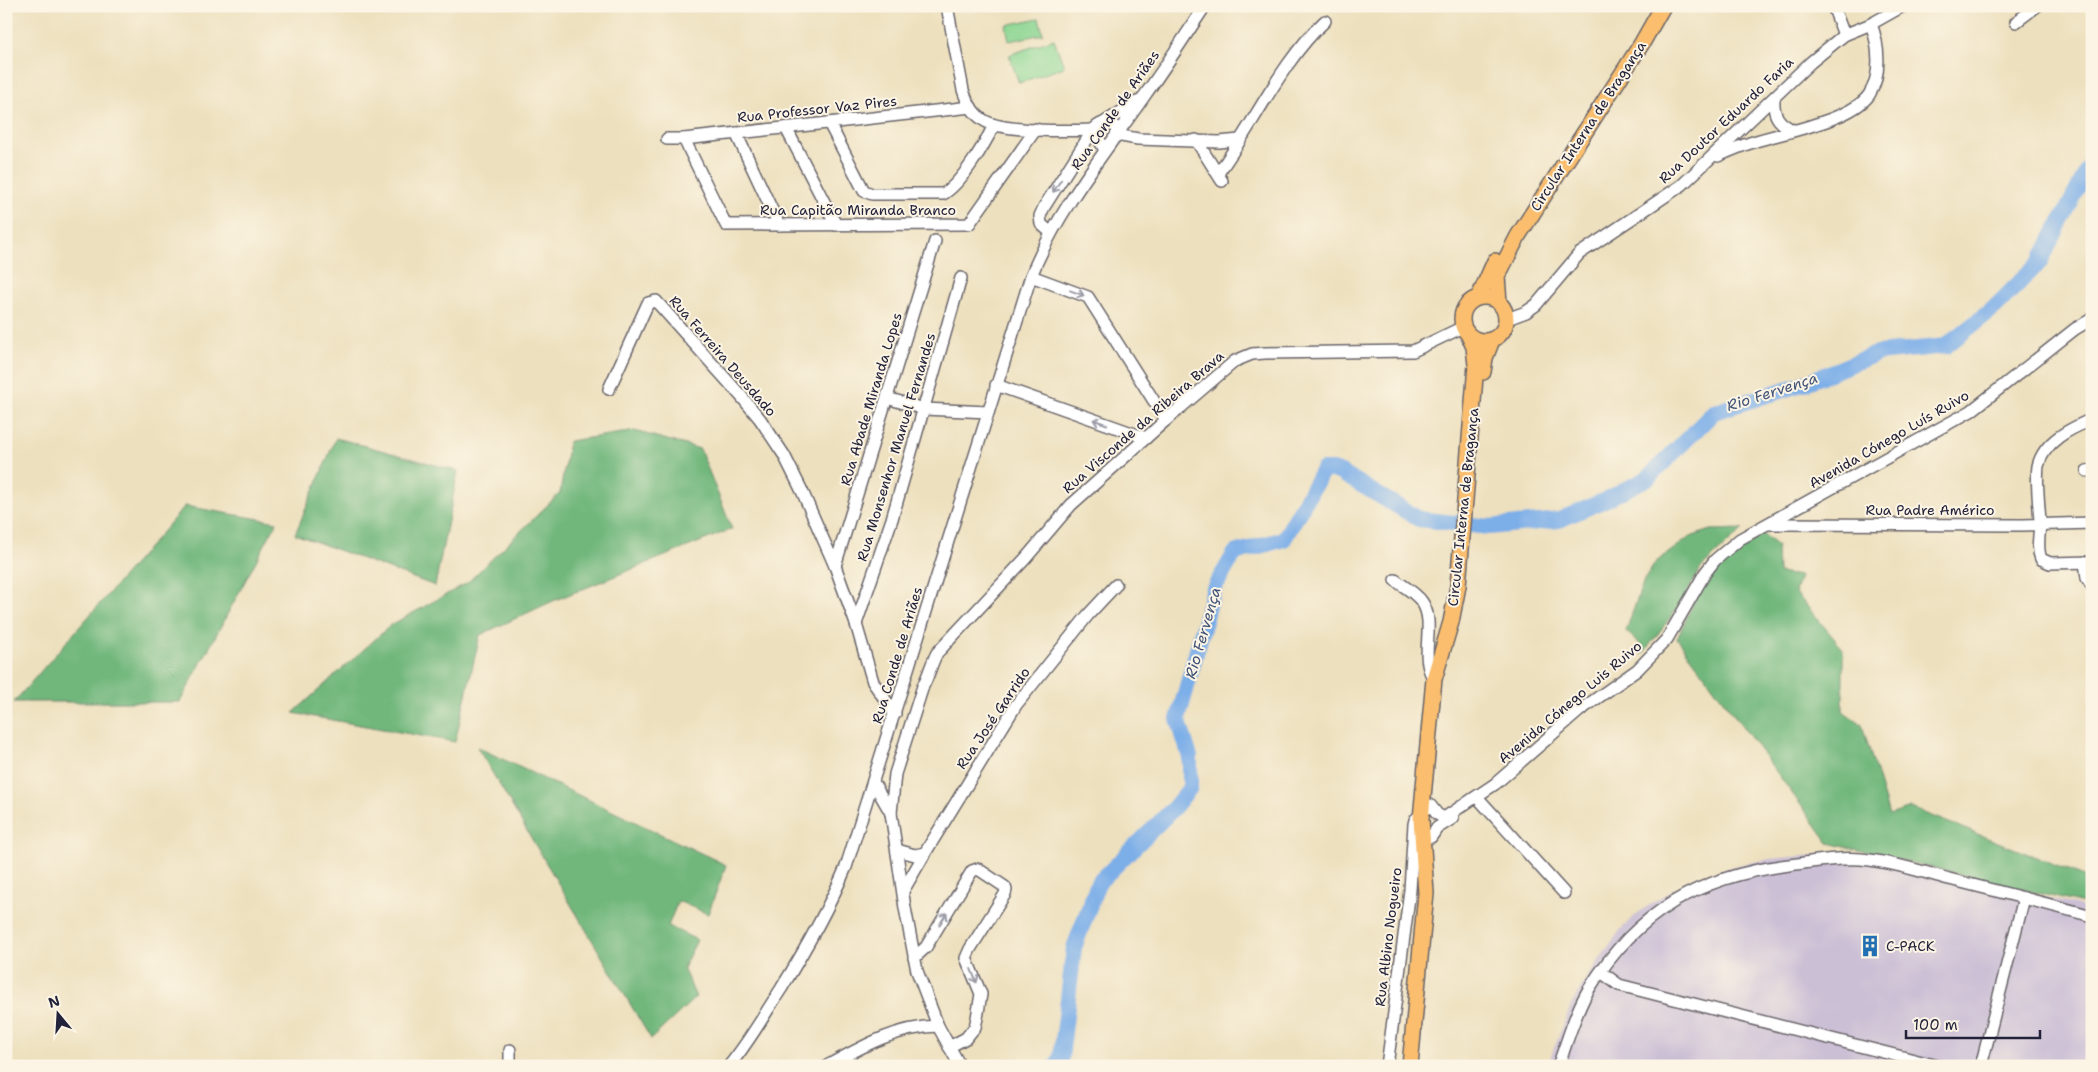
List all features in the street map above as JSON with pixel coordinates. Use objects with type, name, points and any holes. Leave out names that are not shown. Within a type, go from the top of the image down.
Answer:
[{"type":"main road","name":"Circular Interna de Bragança","points":[[1479,297],[1490,271],[1504,246],[1657,6]]},
{"type":"main road","name":"Circular Interna de Bragança","points":[[1499,302],[1497,277],[1518,236],[1663,6]]},
{"type":"main road","points":[[1479,297],[1493,298],[1499,302],[1506,313],[1507,319],[1501,334],[1492,340],[1480,341],[1466,331],[1463,312],[1472,300],[1479,297]]},
{"type":"main road","name":"Circular Interna de Bragança","points":[[1466,331],[1474,348],[1476,365],[1471,471]]},
{"type":"main road","name":"Circular Interna de Bragança","points":[[1418,1066],[1434,893],[1434,866],[1426,809],[1441,678],[1461,605],[1462,569],[1471,471],[1485,358],[1492,340]]},
{"type":"main road","name":"Circular Interna de Bragança","points":[[1410,1066],[1426,893],[1426,809],[1434,679],[1451,622],[1462,569]]},
{"type":"street","points":[[947,6],[963,90],[976,115],[994,125],[1116,134],[1138,139],[1219,142],[1240,140]]},
{"type":"street","name":"Rua Conde de Ariães","points":[[729,1066],[742,1051],[786,980],[835,893],[846,867],[1031,276],[1050,232],[1205,6]]},
{"type":"street","points":[[1833,6],[1844,35]]},
{"type":"street","name":"Rua Doutor Eduardo Faria","points":[[1507,319],[1526,312],[1536,304],[1579,254],[1682,185],[1811,62],[1844,35],[1871,24],[1903,6]]},
{"type":"street","points":[[2016,22],[2037,6]]},
{"type":"street","points":[[1196,140],[1220,177],[1240,140],[1297,53],[1316,29],[1325,21]]},
{"type":"street","points":[[1711,158],[1750,143],[1814,125],[1843,113],[1868,96],[1874,85],[1878,55],[1876,37],[1871,24]]},
{"type":"street","points":[[1095,133],[1099,124],[1145,96]]},
{"type":"street","points":[[1774,98],[1776,117],[1782,125],[1793,130]]},
{"type":"street","name":"Rua Professor Vaz Pires","points":[[667,139],[684,139],[971,107]]},
{"type":"street","points":[[1105,122],[1111,122],[1116,134]]},
{"type":"street","points":[[829,123],[864,191],[872,194],[944,194],[953,189],[988,138],[994,125]]},
{"type":"street","points":[[786,128],[836,225]]},
{"type":"street","name":"Rua Capitão Miranda Branco","points":[[684,139],[726,225],[969,224],[1036,129]]},
{"type":"street","points":[[736,133],[779,225]]},
{"type":"street","points":[[1095,133],[1105,150]]},
{"type":"street","name":"Rua Conde de Ariães","points":[[1050,232],[1041,224],[1040,216],[1044,207],[1095,133]]},
{"type":"street","name":"Rua Abade Miranda Lopes","points":[[835,566],[935,242]]},
{"type":"street","points":[[1031,276],[1088,296],[1166,420]]},
{"type":"street","name":"Rua Monsenhor Manuel Fernandes","points":[[856,624],[892,519],[961,278]]},
{"type":"street","name":"Rua Ferreira Deusdado","points":[[610,389],[648,303],[656,301],[760,419],[784,455],[835,566],[856,624],[873,682],[895,714]]},
{"type":"street","name":"Avenida Cónego Luís Ruivo","points":[[1768,524],[1971,412],[2061,340],[2091,322]]},
{"type":"street","name":"Rua Visconde da Ribeira Brava","points":[[960,1066],[938,1026],[923,989],[914,958],[891,813],[895,774],[923,686],[929,676],[931,663],[938,653],[1019,566],[1071,505],[1235,361],[1265,352],[1414,351],[1466,331]]},
{"type":"street","points":[[996,385],[1146,438]]},
{"type":"street","points":[[887,398],[924,409],[988,412]]},
{"type":"street","points":[[2092,419],[2066,431],[2049,446],[2038,466],[2040,525],[2038,553],[2041,559],[2050,563],[2089,562],[2087,578],[2092,586]]},
{"type":"street","name":"Rua Padre Américo","points":[[1768,524],[2040,525],[2092,523]]},
{"type":"street","name":"Avenida Cónego Luis Ruivo","points":[[1460,808],[1495,784],[1579,712],[1637,670],[1668,639],[1705,573],[1715,560],[1740,539],[1768,524]]},
{"type":"street","points":[[1394,580],[1420,599],[1424,606],[1427,619],[1428,667],[1434,679]]},
{"type":"street","name":"Rua José Garrido","points":[[903,891],[1016,705],[1088,615],[1116,585]]},
{"type":"street","points":[[912,660],[931,663]]},
{"type":"street","points":[[906,679],[923,686]]},
{"type":"street","points":[[878,766],[895,774]]},
{"type":"street","points":[[873,782],[891,813]]},
{"type":"street","points":[[1477,797],[1564,893]]},
{"type":"street","points":[[1426,809],[1444,818],[1460,808]]},
{"type":"street","points":[[1431,838],[1434,831],[1454,817],[1460,808]]},
{"type":"street","name":"Rua Albino Nogueiro","points":[[1387,1066],[1410,890],[1414,824],[1415,820],[1426,809]]},
{"type":"street","points":[[897,850],[915,855],[925,853]]},
{"type":"street","points":[[1558,1066],[1588,990],[1636,928],[1665,906],[1694,889],[1760,868],[1859,859],[1876,861],[2092,916]]},
{"type":"street","points":[[914,958],[926,947],[972,871],[978,869],[1005,887],[1005,894],[966,958],[981,994],[975,1027],[966,1038],[949,1047]]},
{"type":"street","points":[[1981,1066],[2024,898]]},
{"type":"street","points":[[1601,972],[1619,985],[1938,1066]]},
{"type":"street","points":[[827,1066],[866,1044],[890,1034],[923,1026],[938,1026]]},
{"type":"street","points":[[510,1050],[510,1066]]},
{"type":"shaded area","points":[[1837,853],[1861,854],[2092,909],[2092,1066],[1547,1066],[1571,1005],[1585,980],[1621,929],[1638,913],[1667,893],[1705,875],[1738,865],[1770,859]]},
{"type":"green space","points":[[1039,18],[1043,34],[1009,41],[1006,25]]},
{"type":"green space","points":[[1054,39],[1064,67],[1019,83],[1009,55]]},
{"type":"green space","points":[[635,431],[700,449],[732,529],[553,601],[480,635],[455,742],[293,713],[391,625],[467,583],[560,493],[569,441]]},
{"type":"green space","points":[[336,438],[458,471],[435,586],[295,534]]},
{"type":"green space","points":[[185,506],[277,522],[180,702],[14,702]]},
{"type":"green space","points":[[1743,529],[1701,568],[1682,602],[1642,655],[1642,646],[1626,631],[1644,580],[1656,562],[1690,537],[1711,530]]},
{"type":"green space","points":[[1763,534],[1777,546],[1778,573],[1800,576],[1795,592],[1843,649],[1843,711],[1862,725],[1889,815],[1911,808],[2092,879],[2092,906],[1829,843],[1677,638],[1697,595],[1710,577],[1735,554]]},
{"type":"green space","points":[[477,747],[726,865],[708,914],[678,901],[668,926],[697,940],[683,968],[696,997],[651,1039]]},
{"type":"waterway","name":"Rio Fervença","points":[[1056,1066],[1061,1058],[1074,948],[1098,883],[1172,810],[1190,788],[1190,757],[1178,719],[1214,588],[1235,553],[1284,539],[1323,470],[1333,470],[1341,473],[1419,519],[1489,527],[1559,520],[1605,500],[1648,478],[1714,412],[1805,383],[1878,353],[1946,346],[1994,308],[2040,262],[2092,161]]},
{"type":"place","name":"C-PACK","points":[[1870,946]]}]
